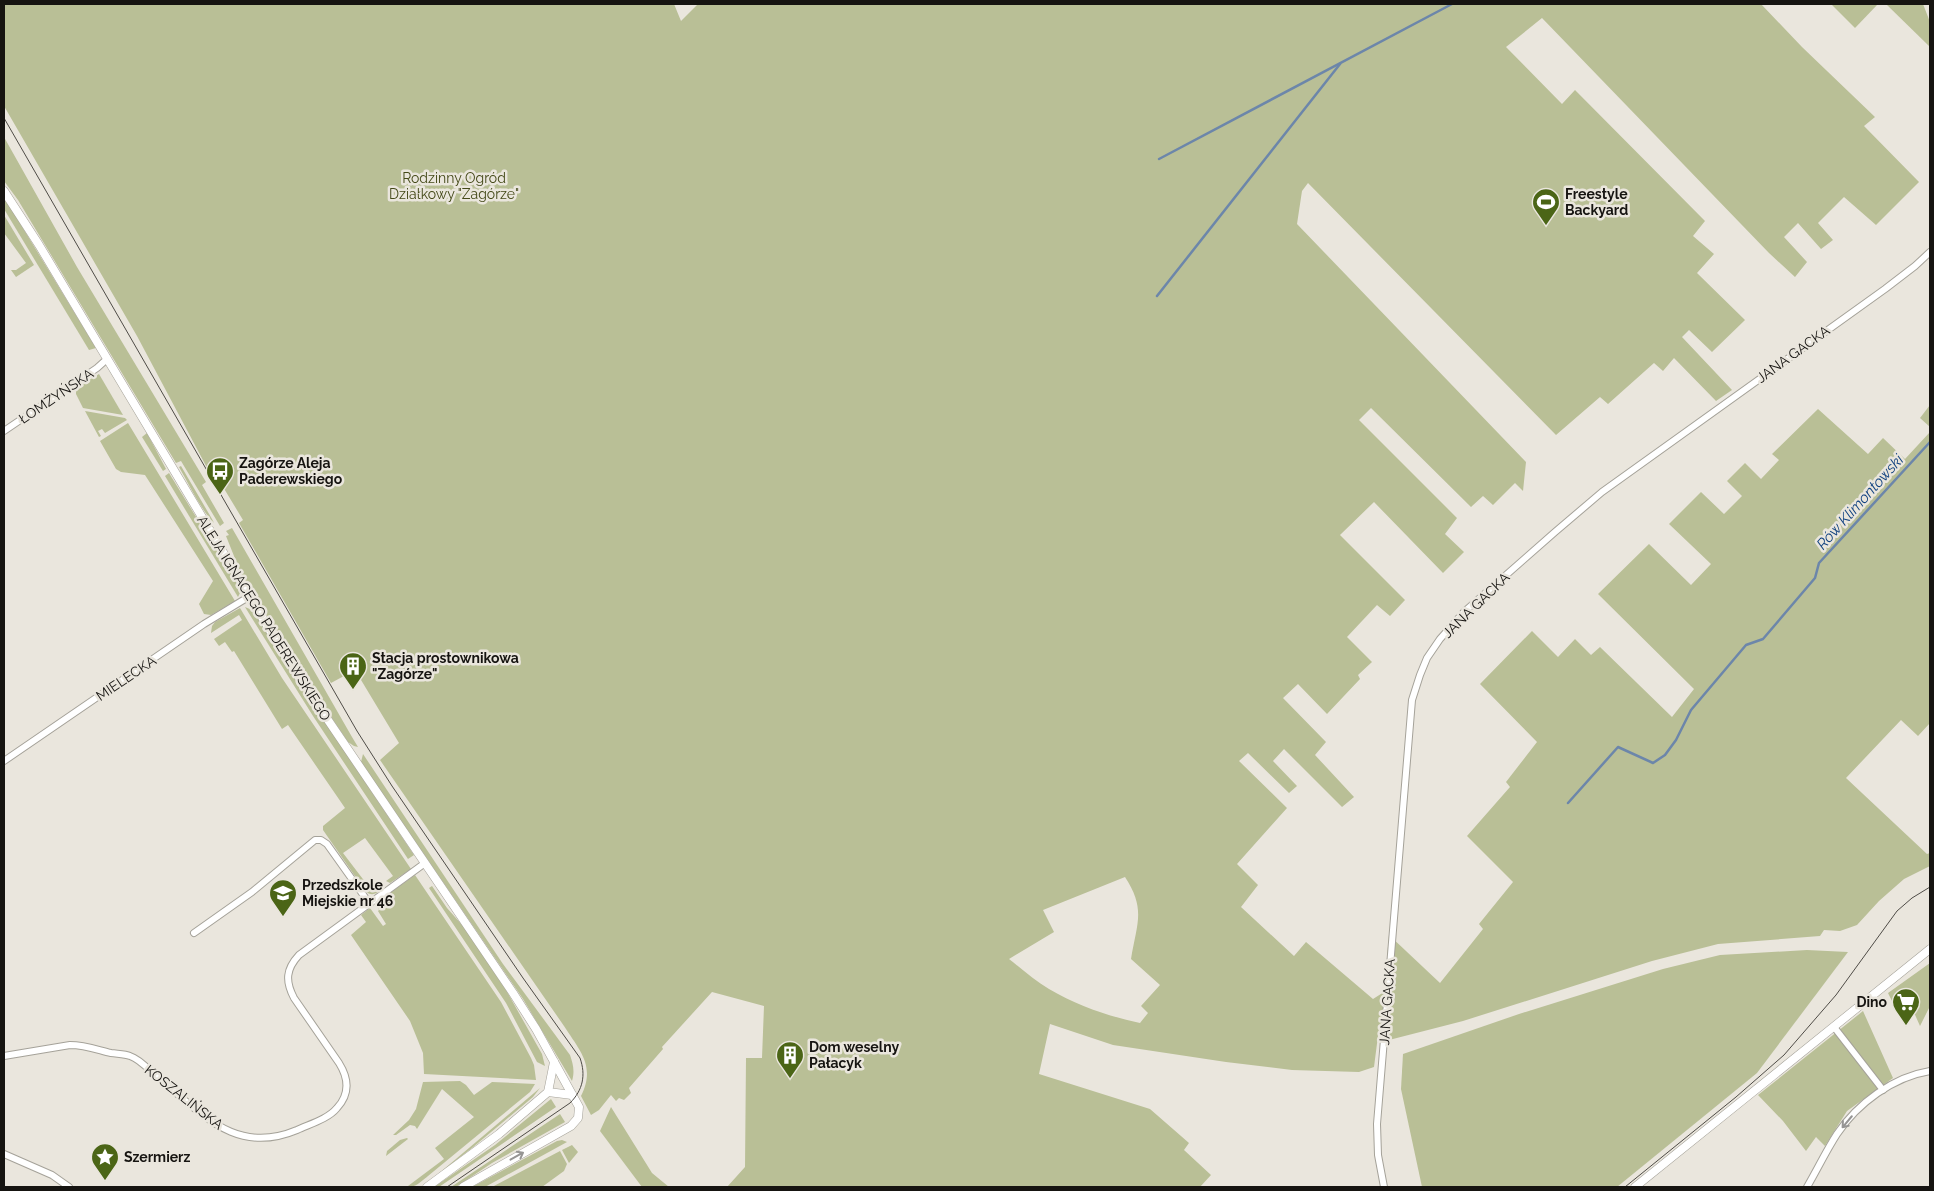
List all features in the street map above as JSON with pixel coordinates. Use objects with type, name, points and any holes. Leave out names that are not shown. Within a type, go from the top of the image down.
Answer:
[{"type":"street","name":"ALEJA IGNACEGO PADEREWSKIEGO","points":[[4,191],[290,664],[513,993],[579,1107],[578,1118],[571,1126],[463,1187]]},
{"type":"street","name":"JANA GACKA","points":[[1384,1187],[1378,1155],[1377,1124],[1394,909],[1412,700],[1428,658],[1440,639],[1464,612],[1602,492],[1885,289],[1930,252]]},
{"type":"street","name":"ŁOMŻYŃSKA","points":[[4,431],[97,368],[107,359]]},
{"type":"street","name":"MIELECKA","points":[[4,761],[204,624],[250,596]]},
{"type":"street","points":[[194,933],[252,892],[315,840],[321,840],[327,844],[369,903]]},
{"type":"street","name":"KOSZALIŃSKA","points":[[4,1056],[70,1044],[132,1056],[211,1122],[224,1130],[246,1138],[283,1135],[294,1131],[334,1112],[347,1093],[344,1071],[289,988],[287,977],[290,967],[299,955],[425,863]]},
{"type":"street","points":[[1635,1187],[1930,949]]},
{"type":"street","points":[[1834,1028],[1883,1090]]},
{"type":"street","points":[[427,1187],[499,1134],[548,1092],[554,1062]]},
{"type":"street","points":[[1807,1187],[1845,1123],[1862,1105],[1883,1090],[1907,1078],[1930,1071]]},
{"type":"street","points":[[548,1092],[572,1095]]},
{"type":"street","points":[[4,1154],[52,1175],[69,1187]]},
{"type":"green space","name":"Rodzinny Ogród Działkowy \"Zagórze\"","points":[[4,4],[674,4],[681,21],[698,4],[1761,4],[1802,47],[1875,117],[1864,126],[1919,182],[1876,225],[1844,197],[1818,223],[1833,240],[1821,249],[1798,223],[1784,237],[1807,262],[1795,277],[1769,253],[1542,18],[1506,47],[1562,104],[1575,90],[1705,221],[1693,236],[1714,254],[1697,273],[1745,320],[1712,352],[1689,330],[1682,337],[1732,390],[1716,401],[1674,358],[1663,371],[1654,363],[1608,404],[1600,397],[1556,435],[1308,183],[1302,191],[1297,224],[1526,462],[1523,491],[1515,483],[1493,505],[1483,496],[1471,507],[1371,408],[1359,420],[1457,518],[1445,534],[1464,552],[1443,573],[1374,502],[1340,535],[1405,600],[1390,616],[1377,605],[1347,637],[1372,662],[1358,675],[1360,679],[1327,714],[1298,684],[1283,698],[1326,742],[1315,755],[1354,797],[1342,807],[1284,749],[1273,761],[1297,786],[1289,793],[1248,753],[1239,761],[1287,808],[1237,864],[1258,885],[1241,907],[1294,956],[1306,942],[1373,999],[1384,992],[1389,935],[1440,983],[1483,929],[1479,924],[1513,882],[1467,836],[1510,787],[1506,782],[1537,742],[1480,684],[1532,631],[1558,657],[1575,639],[1591,655],[1600,647],[1672,717],[1694,689],[1598,594],[1649,544],[1691,585],[1711,564],[1669,524],[1701,492],[1724,514],[1742,496],[1727,481],[1745,463],[1761,479],[1779,460],[1772,454],[1818,409],[1868,454],[1883,438],[1905,459],[1930,432],[1930,723],[1918,736],[1901,720],[1846,778],[1927,854],[1930,853],[1930,866],[1904,879],[1879,901],[1857,925],[1840,931],[1824,930],[1820,936],[1718,944],[1652,961],[1463,1021],[1389,1040],[1390,1027],[1379,1028],[1374,1067],[1359,1072],[1292,1070],[1113,1045],[1050,1024],[1039,1074],[1150,1109],[1189,1143],[1184,1150],[1211,1175],[1200,1187],[727,1187],[745,1167],[746,1058],[762,1058],[764,1006],[712,992],[662,1047],[663,1049],[629,1088],[631,1093],[624,1100],[619,1098],[616,1101],[611,1095],[599,1110],[591,1115],[581,1096],[587,1076],[584,1059],[580,1051],[380,760],[399,743],[355,670],[331,683],[239,523],[243,520],[217,477],[213,479],[137,336],[4,106]],"holes":[[[1125,877],[1136,898],[1138,916],[1131,959],[1160,985],[1141,1006],[1148,1013],[1140,1023],[1105,1014],[1060,995],[1034,979],[1009,959],[1054,932],[1043,910]]]},
{"type":"green space","points":[[1831,4],[1878,4],[1855,28]]},
{"type":"green space","points":[[1886,4],[1923,4],[1930,22],[1930,47]]},
{"type":"green space","points":[[4,137],[77,267],[206,482],[202,485],[224,523],[220,526],[181,461],[176,463],[18,200],[4,181]]},
{"type":"green space","points":[[4,197],[96,348],[89,350],[4,209]]},
{"type":"green space","points":[[4,215],[34,265],[16,277],[11,270],[16,270],[26,263],[4,233]]},
{"type":"green space","points":[[99,374],[123,415],[83,408],[76,394],[76,388]]},
{"type":"green space","points":[[1930,405],[1930,427],[1920,418]]},
{"type":"green space","points":[[85,411],[125,418],[127,420],[105,433],[102,429],[98,431],[101,436],[99,437]]},
{"type":"green space","points":[[128,423],[235,601],[211,615],[204,614],[199,604],[213,581],[145,475],[121,472],[116,469],[100,441]]},
{"type":"green space","points":[[147,433],[166,469],[163,471],[142,437]]},
{"type":"green space","points":[[181,466],[214,523],[195,496],[179,467]]},
{"type":"green space","points":[[169,473],[238,585],[240,593],[238,597],[165,476]]},
{"type":"green space","points":[[232,528],[358,747],[348,742],[242,576],[226,536],[229,535],[226,531]]},
{"type":"green space","points":[[245,607],[252,610],[258,617],[292,673],[414,855],[408,859],[313,716]]},
{"type":"green space","points":[[240,608],[282,678],[411,869],[390,883],[386,881],[393,876],[365,838],[343,853],[372,891],[379,886],[381,890],[376,893],[370,894],[366,892],[323,830],[323,826],[345,808],[288,725],[282,729],[234,651],[232,652],[225,642],[219,646],[214,639],[242,620],[239,615],[211,633],[215,622]]},
{"type":"green space","points":[[363,754],[503,964],[570,1055],[573,1068],[572,1081],[523,999],[361,762]]},
{"type":"green space","points":[[415,875],[501,1002],[531,1058],[536,1080],[424,1074],[423,1053],[410,1021],[351,935],[366,922],[361,915],[370,908],[383,926],[386,924],[378,911],[376,903]]},
{"type":"green space","points":[[432,886],[447,908],[463,926],[506,990],[542,1054],[545,1066],[537,1062],[506,1003],[429,888]]},
{"type":"green space","points":[[1807,950],[1848,952],[1757,1073],[1617,1187],[1422,1187],[1401,1089],[1403,1054],[1519,1014],[1663,969],[1720,955]]},
{"type":"green space","points":[[1930,963],[1930,1006],[1920,1026],[1908,999],[1894,1005],[1888,993]]},
{"type":"green space","points":[[1863,1011],[1893,1078],[1847,1111],[1825,1146],[1816,1137],[1806,1151],[1783,1121],[1758,1095]]},
{"type":"green space","points":[[460,1081],[474,1095],[492,1082],[535,1084],[530,1092],[424,1180],[410,1187],[408,1186],[444,1159],[435,1148],[474,1117],[442,1089],[417,1129],[415,1126],[410,1125],[396,1135],[393,1135],[409,1120],[416,1109],[423,1082]]},
{"type":"green space","points":[[540,1088],[533,1097],[437,1175]]},
{"type":"green space","points":[[551,1099],[556,1107],[439,1187],[434,1187],[495,1145]]},
{"type":"green space","points":[[611,1107],[652,1173],[669,1187],[642,1187],[600,1131]]},
{"type":"green space","points":[[560,1114],[565,1122],[492,1163],[456,1187],[451,1187]]},
{"type":"green space","points":[[407,1138],[386,1156],[387,1151],[400,1140]]},
{"type":"green space","points":[[557,1141],[567,1142],[485,1187],[472,1187]]},
{"type":"green space","points":[[572,1145],[578,1152],[569,1163],[562,1150]]},
{"type":"green space","points":[[560,1151],[567,1164],[564,1171],[542,1187],[492,1187]]},
{"type":"waterway","points":[[1159,159],[1452,4]]},
{"type":"waterway","points":[[1157,296],[1340,64]]},
{"type":"waterway","name":"Rów Klimontowski","points":[[1568,803],[1618,747],[1653,763],[1665,755],[1676,740],[1691,710],[1746,645],[1763,639],[1815,578],[1819,563],[1930,442]]},
{"type":"tram line","points":[[4,118],[357,731],[392,786],[580,1058],[583,1070],[582,1082],[578,1093],[570,1103],[447,1187]]},
{"type":"tram line","points":[[1625,1187],[1736,1097],[1784,1055],[1836,995],[1897,911],[1912,898],[1930,887]]},
{"type":"place","name":"Freestyle Backyard","points":[[1546,226]]},
{"type":"place","name":"Zagórze Aleja Paderewskiego","points":[[220,495]]},
{"type":"place","name":"Stacja prostownikowa \"Zagórze\"","points":[[353,690]]},
{"type":"place","name":"Przedszkole Miejskie nr 46","points":[[283,917]]},
{"type":"place","name":"Dino","points":[[1906,1026]]},
{"type":"place","name":"Dom weselny Pałacyk","points":[[790,1079]]},
{"type":"place","name":"Szermierz","points":[[105,1181]]}]
